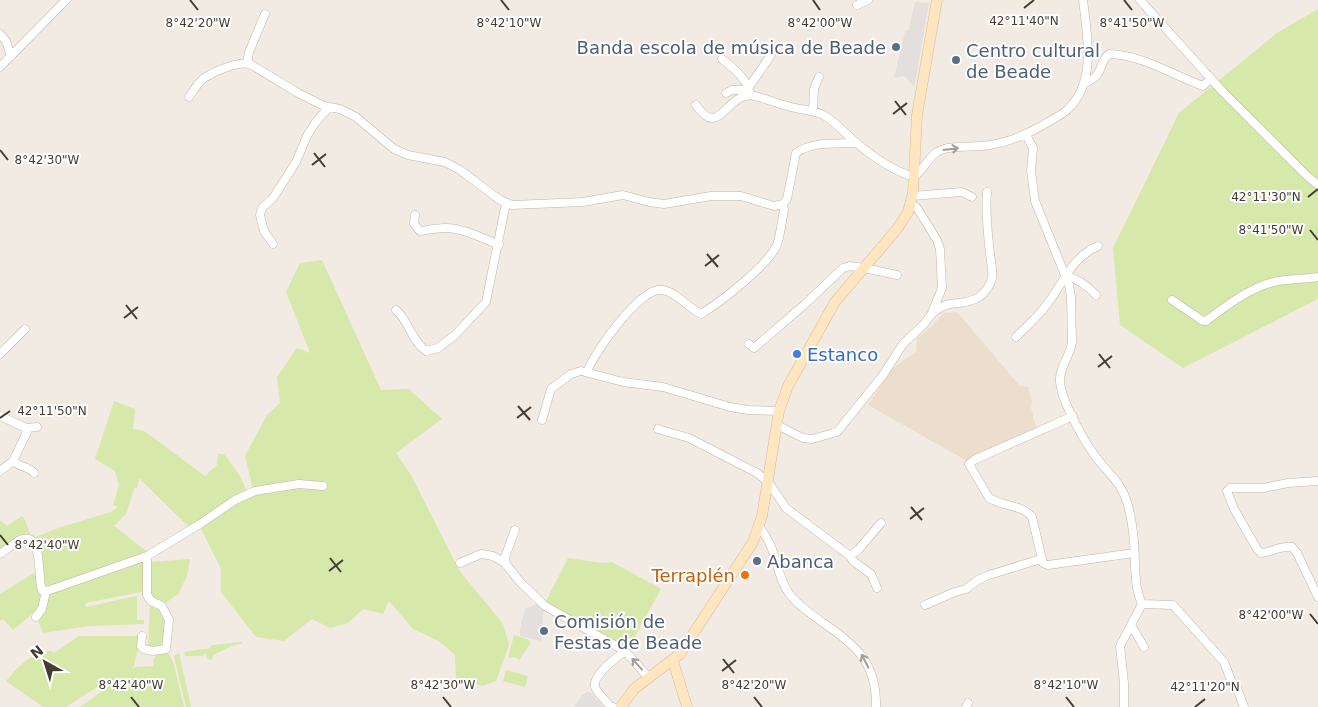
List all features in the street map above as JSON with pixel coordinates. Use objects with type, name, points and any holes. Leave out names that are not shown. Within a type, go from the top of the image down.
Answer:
[{"type":"street","points":[[0,67],[66,0]]},
{"type":"street","points":[[857,5],[868,0]]},
{"type":"street","points":[[621,707],[634,689],[673,661],[682,650],[748,551],[760,526],[769,483],[779,411],[788,386],[836,302],[898,229],[908,212],[914,177],[917,115],[937,0]]},
{"type":"street","points":[[914,177],[923,170],[935,153],[942,150],[990,146],[1026,134],[1067,110],[1079,96],[1087,69],[1087,34],[1083,0]]},
{"type":"street","points":[[1140,0],[1211,78],[1318,185]]},
{"type":"street","points":[[247,63],[248,52],[265,14]]},
{"type":"street","points":[[0,34],[6,41],[11,56]]},
{"type":"street","points":[[1084,83],[1093,79],[1098,74],[1105,58],[1109,54],[1146,61],[1203,86],[1211,78]]},
{"type":"street","points":[[696,105],[707,118],[714,118],[722,114],[741,97],[749,93],[771,55]]},
{"type":"street","points":[[722,59],[746,82],[749,93]]},
{"type":"street","points":[[189,98],[202,79],[235,64],[247,63],[298,93],[356,117],[394,149],[408,155],[445,162],[460,170],[500,200],[512,205],[583,202],[622,195],[664,204],[711,196],[741,196],[774,206],[783,204],[790,192],[796,153],[804,148],[819,144],[856,143]]},
{"type":"street","points":[[813,110],[814,89],[819,77]]},
{"type":"street","points":[[726,93],[732,90],[749,93],[799,109],[813,110],[826,116],[856,143],[891,167],[914,177]]},
{"type":"street","points":[[273,244],[264,231],[260,215],[262,208],[273,198],[296,162],[315,122],[330,107]]},
{"type":"street","points":[[1026,134],[1033,148],[1031,172],[1035,201],[1065,275],[1071,297],[1071,350],[1062,370],[1060,383],[1064,398],[1090,449],[1122,489],[1127,501],[1132,524],[1136,588],[1142,604],[1120,646],[1124,683],[1124,707]]},
{"type":"street","points":[[911,200],[962,192],[972,197]]},
{"type":"street","points":[[777,425],[803,438],[812,439],[837,432],[883,375],[903,344],[931,315],[941,306],[949,303],[974,300],[982,295],[992,277],[988,237],[987,192]]},
{"type":"street","points":[[911,200],[918,208],[937,240],[940,250],[942,288],[931,315]]},
{"type":"street","points":[[396,310],[403,316],[411,334],[426,351],[438,348],[455,335],[486,302],[506,203]]},
{"type":"street","points":[[587,372],[591,361],[619,323],[647,293],[656,289],[664,290],[678,297],[701,314],[740,285],[768,258],[777,246],[784,210],[783,204]]},
{"type":"street","points":[[415,215],[414,224],[420,231],[444,228],[476,235],[498,245]]},
{"type":"street","points":[[1016,337],[1048,303],[1065,275],[1085,252],[1098,246]]},
{"type":"street","points":[[749,344],[754,348],[843,268],[850,266],[897,275]]},
{"type":"street","points":[[1065,275],[1076,278],[1090,287],[1096,295]]},
{"type":"street","points":[[1172,300],[1203,321],[1206,321],[1235,300],[1266,285],[1318,277]]},
{"type":"street","points":[[0,354],[25,329]]},
{"type":"street","points":[[542,420],[551,389],[571,374],[587,372],[623,382],[663,387],[730,407],[748,410],[779,411]]},
{"type":"street","points":[[0,416],[26,428],[37,427]]},
{"type":"street","points":[[1073,416],[974,460],[969,464],[989,498],[994,502],[1024,510],[1032,517],[1043,564],[1048,565],[1134,553]]},
{"type":"street","points":[[0,471],[13,461],[23,443],[27,432],[26,428]]},
{"type":"street","points":[[658,429],[689,438],[757,473],[769,483],[786,508],[833,542],[870,574],[877,588]]},
{"type":"street","points":[[13,461],[18,465],[33,470],[34,473]]},
{"type":"street","points":[[1318,481],[1288,483],[1262,488],[1230,488],[1227,491],[1234,509],[1257,549],[1261,553],[1265,553],[1284,546],[1292,547],[1297,553],[1318,598]]},
{"type":"street","points":[[0,554],[20,540],[28,539],[34,542],[39,552],[40,584],[42,590],[46,591],[147,556],[235,500],[255,490],[299,484],[323,486]]},
{"type":"street","points":[[850,556],[859,549],[881,523]]},
{"type":"street","points":[[760,526],[772,549],[782,581],[791,596],[809,613],[840,634],[860,652],[875,684],[876,707]]},
{"type":"street","points":[[506,565],[506,556],[515,530]]},
{"type":"street","points":[[460,563],[481,554],[493,556],[506,565],[520,582],[545,606],[625,651],[649,678]]},
{"type":"street","points":[[142,636],[141,643],[143,649],[153,651],[166,649],[168,620],[162,606],[151,601],[147,594],[147,556]]},
{"type":"street","points":[[925,605],[966,589],[989,574],[1041,560]]},
{"type":"street","points":[[36,617],[42,610],[46,591]]},
{"type":"street","points":[[1142,604],[1173,605],[1224,662],[1244,707]]},
{"type":"street","points":[[1131,625],[1144,647]]},
{"type":"street","points":[[613,707],[595,689],[595,682],[601,672],[625,651]]},
{"type":"street","points":[[673,661],[687,707]]},
{"type":"shaded area","points":[[915,2],[929,3],[913,86],[905,76],[894,78],[905,32],[909,29]]},
{"type":"shaded area","points":[[957,312],[1020,386],[1028,387],[1037,430],[967,461],[868,405],[893,368],[916,352],[917,338],[944,313]]},
{"type":"shaded area","points":[[539,603],[547,610],[543,615],[541,641],[520,636],[525,609]]},
{"type":"shaded area","points":[[589,691],[603,707],[574,707],[582,695]]},
{"type":"green space","points":[[1318,9],[1318,299],[1183,368],[1120,325],[1113,248],[1179,113],[1277,33]]},
{"type":"green space","points":[[322,260],[381,390],[409,389],[442,419],[396,453],[411,475],[459,570],[503,624],[509,645],[496,681],[483,686],[456,679],[455,655],[439,641],[413,629],[389,601],[383,614],[363,609],[348,623],[330,628],[312,619],[284,641],[256,637],[221,592],[221,569],[201,529],[254,494],[245,456],[267,415],[280,403],[277,377],[297,348],[310,353],[286,292],[300,263]]},
{"type":"green space","points":[[114,401],[135,409],[133,429],[144,431],[205,476],[217,465],[218,454],[224,454],[240,476],[247,492],[190,528],[139,478],[137,489],[135,487],[126,514],[114,526],[149,553],[46,590],[42,585],[33,538],[61,527],[111,512],[118,507],[113,505],[119,485],[115,471],[95,459]]},
{"type":"green space","points":[[22,516],[31,536],[0,552],[0,520],[7,526]]},
{"type":"green space","points":[[568,558],[602,563],[612,562],[661,589],[628,649],[545,603]]},
{"type":"green space","points":[[190,559],[187,576],[178,594],[164,604],[149,595],[149,562]]},
{"type":"green space","points":[[140,561],[143,562],[146,591],[85,603],[86,607],[137,596],[137,620],[144,620],[144,624],[89,626],[43,633],[37,618],[47,593]]},
{"type":"green space","points":[[34,573],[40,593],[39,605],[31,615],[13,630],[3,619],[0,621],[0,594]]},
{"type":"green space","points":[[150,603],[165,615],[167,626],[165,646],[148,649]]},
{"type":"green space","points":[[514,635],[530,640],[520,660],[514,657],[508,658]]},
{"type":"green space","points":[[79,636],[141,636],[133,669],[136,667],[154,666],[153,660],[157,654],[169,654],[174,665],[184,707],[80,707],[113,683],[108,680],[66,707],[43,707],[6,681],[21,665],[32,657],[45,652],[52,651],[54,653]]},
{"type":"green space","points":[[242,642],[242,644],[234,645],[213,655],[212,660],[207,659],[206,653],[202,656],[185,656],[184,652],[210,648],[212,645]]},
{"type":"green space","points":[[179,653],[191,707],[186,707],[174,656]]},
{"type":"green space","points":[[506,670],[528,676],[525,687],[503,681]]},
{"type":"place","name":"Banda escola de música de Beade","points":[[896,47]]},
{"type":"place","name":"Centro cultural de Beade","points":[[956,60]]},
{"type":"place","name":"Estanco","points":[[797,354]]},
{"type":"place","name":"Abanca","points":[[757,561]]},
{"type":"place","name":"Terraplén","points":[[745,575]]},
{"type":"place","name":"Comisión de Festas de Beade","points":[[544,631]]}]
